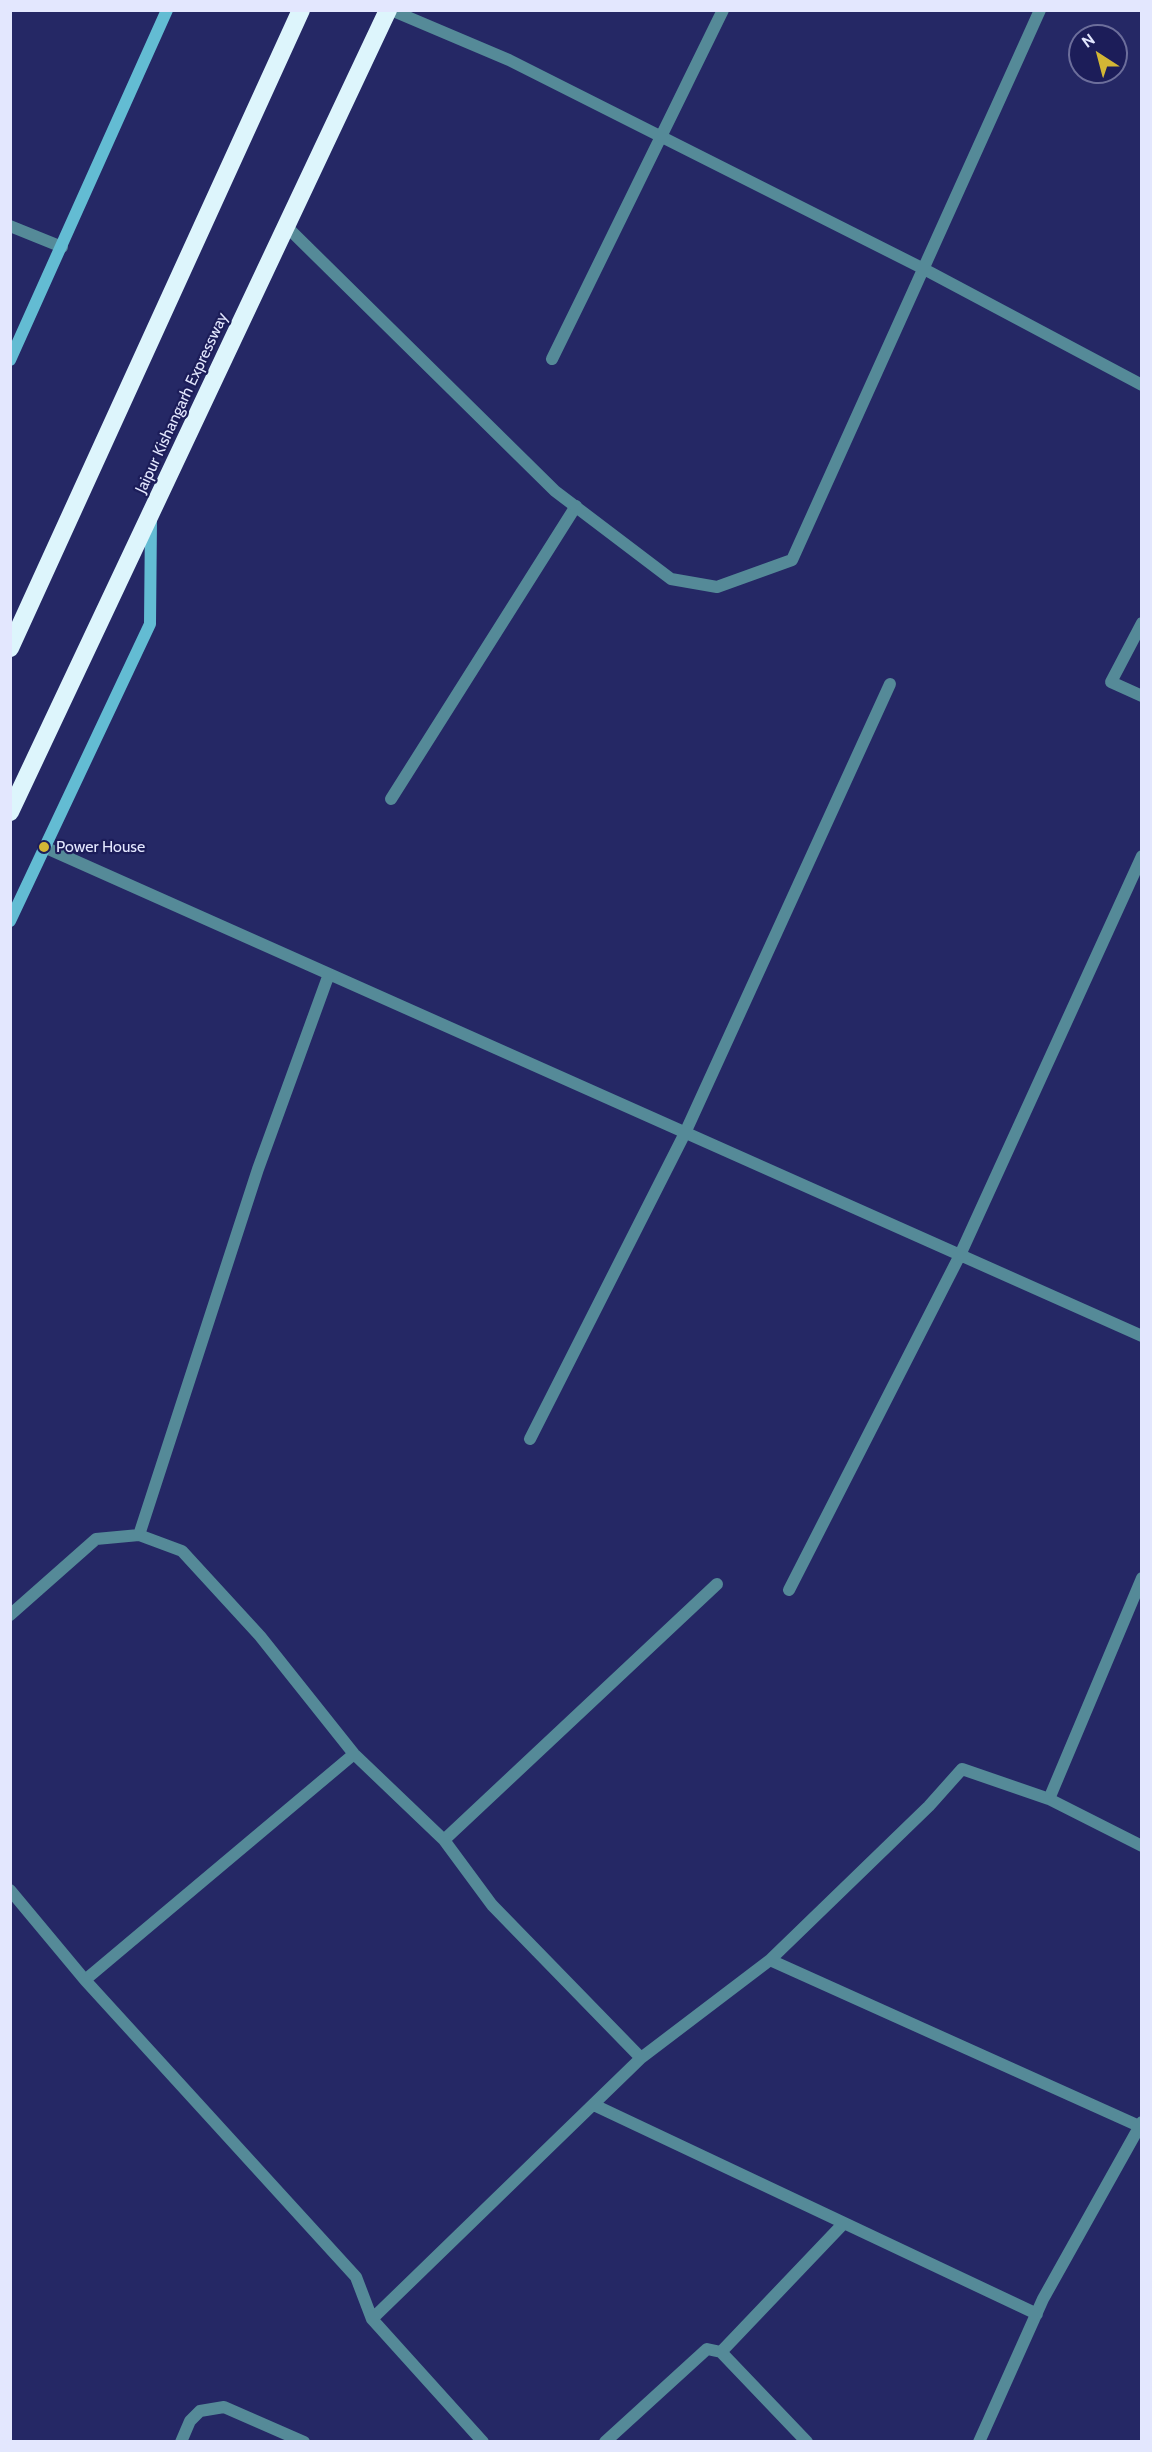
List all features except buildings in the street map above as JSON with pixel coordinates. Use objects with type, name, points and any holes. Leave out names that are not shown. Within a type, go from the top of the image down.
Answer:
[{"type":"highway","points":[[10,648],[301,10]]},
{"type":"highway","name":"Jaipur Kishangarh Expressway","points":[[10,812],[389,10]]},
{"type":"street","points":[[10,360],[168,10]]},
{"type":"street","points":[[389,10],[509,60],[922,268],[1142,386]]},
{"type":"street","points":[[552,359],[723,10]]},
{"type":"street","points":[[287,227],[555,490],[671,579],[717,587],[792,560],[1040,10]]},
{"type":"street","points":[[10,226],[62,248]]},
{"type":"street","points":[[391,799],[576,506]]},
{"type":"street","points":[[10,921],[150,624],[152,514]]},
{"type":"street","points":[[1142,623],[1111,682],[1142,696]]},
{"type":"street","points":[[530,1439],[685,1133],[890,684]]},
{"type":"street","points":[[44,847],[1142,1336]]},
{"type":"street","points":[[789,1590],[960,1255],[1142,856]]},
{"type":"street","points":[[139,1535],[258,1169],[329,974]]},
{"type":"street","points":[[10,1615],[96,1539],[139,1535],[182,1551],[260,1636],[354,1754],[444,1840],[492,1905],[641,2058]]},
{"type":"street","points":[[1049,1799],[1142,1578]]},
{"type":"street","points":[[444,1840],[717,1584]]},
{"type":"street","points":[[85,1980],[354,1754]]},
{"type":"street","points":[[372,2319],[641,2058],[770,1960],[929,1806],[962,1770],[1049,1799],[1142,1846]]},
{"type":"street","points":[[10,1890],[85,1980],[356,2277],[372,2319],[483,2442]]},
{"type":"street","points":[[770,1960],[1141,2124],[1037,2314],[979,2442]]},
{"type":"street","points":[[594,2105],[1037,2314]]},
{"type":"street","points":[[722,2352],[843,2224]]},
{"type":"street","points":[[605,2442],[707,2349],[722,2352],[807,2442]]},
{"type":"street","points":[[180,2442],[190,2421],[200,2411],[224,2407],[304,2442]]},
{"type":"place","name":"Power House","points":[[44,847]]}]
